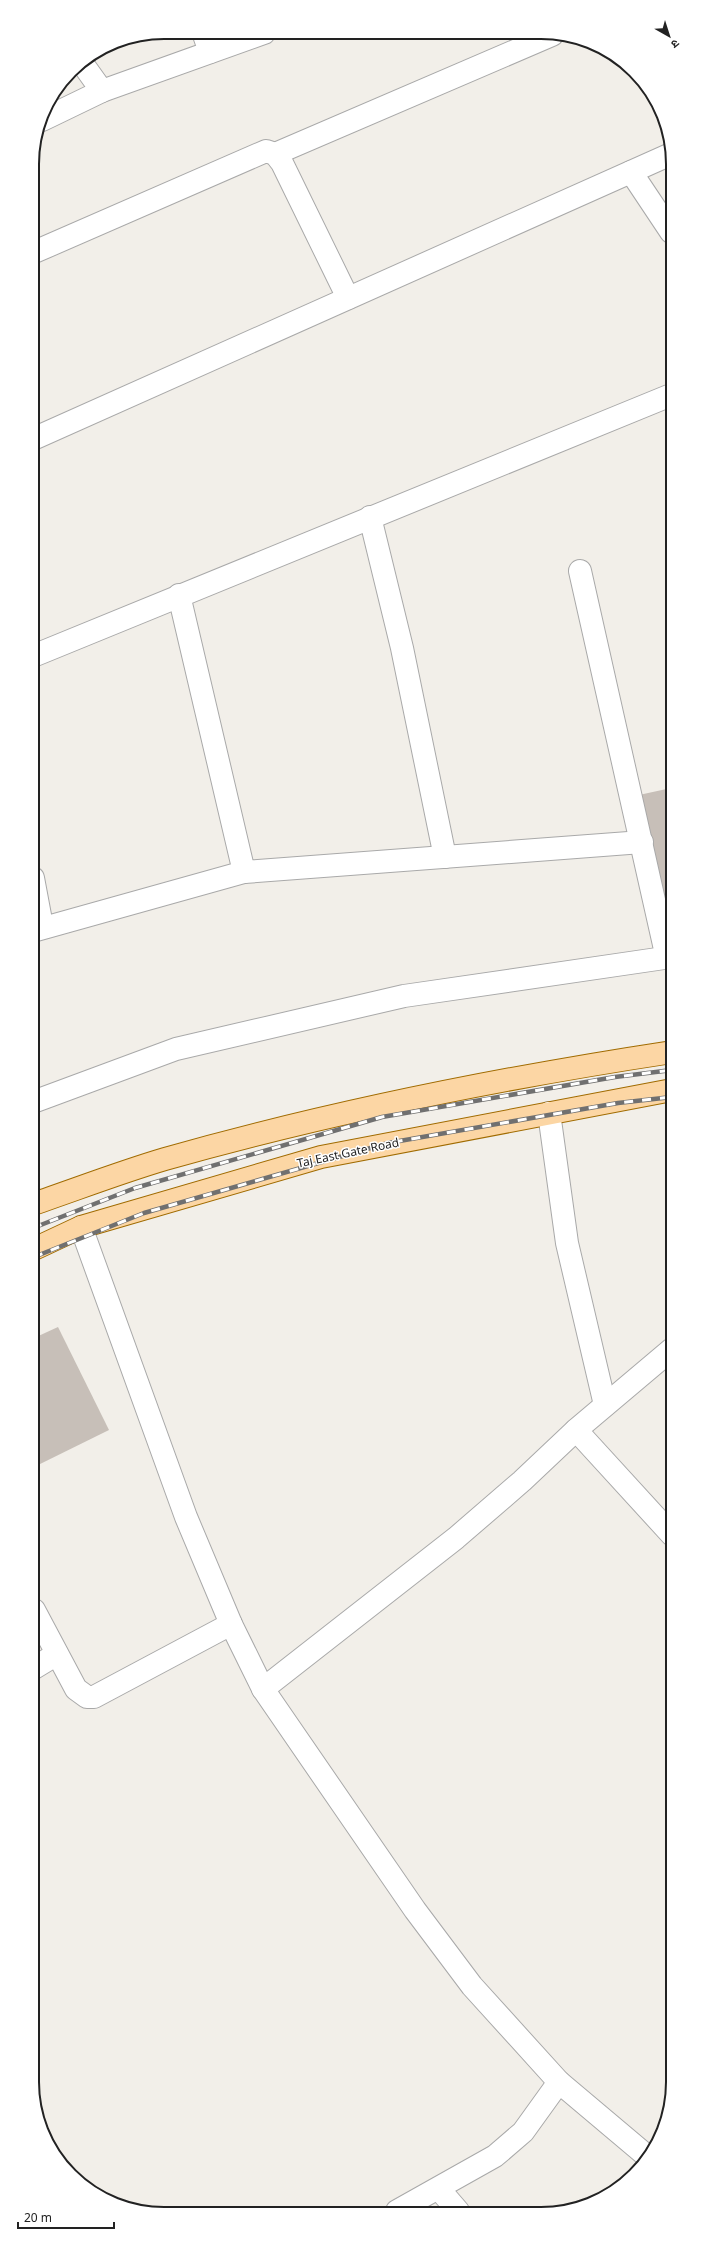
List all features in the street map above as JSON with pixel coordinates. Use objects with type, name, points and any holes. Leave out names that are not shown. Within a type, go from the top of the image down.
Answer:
[{"type":"main road","points":[[39,1202],[163,1160],[292,1125],[542,1072],[666,1053]]},
{"type":"main road","name":"Taj East Gate Road","points":[[39,1247],[81,1228],[321,1157],[666,1091]]},
{"type":"street","points":[[49,117],[206,42],[225,39]]},
{"type":"street","points":[[275,154],[540,39]]},
{"type":"street","points":[[85,67],[102,91]]},
{"type":"street","points":[[39,250],[266,151],[275,154],[282,163],[348,298]]},
{"type":"street","points":[[39,436],[666,156]]},
{"type":"street","points":[[631,172],[666,224]]},
{"type":"street","points":[[39,653],[666,396]]},
{"type":"street","points":[[370,517],[402,648],[445,857]]},
{"type":"street","points":[[580,571],[666,945]]},
{"type":"street","points":[[179,595],[244,872]]},
{"type":"street","points":[[39,928],[244,872],[642,842]]},
{"type":"street","points":[[39,1100],[176,1049],[404,996],[666,958]]},
{"type":"street","points":[[549,1113],[567,1243],[605,1405]]},
{"type":"street","points":[[81,1228],[186,1517],[230,1624],[263,1689],[415,1910],[462,1974],[516,2037],[559,2082],[643,2153]]},
{"type":"street","points":[[263,1689],[456,1538],[522,1481],[576,1430],[666,1354]]},
{"type":"street","points":[[576,1430],[666,1529]]},
{"type":"street","points":[[39,1620],[76,1689],[87,1697],[94,1696],[230,1624]]},
{"type":"street","points":[[39,1665],[57,1654]]},
{"type":"street","points":[[406,2207],[495,2156],[512,2141],[542,2108],[559,2082]]},
{"type":"street","points":[[439,2189],[454,2207]]},
{"type":"building","points":[[666,789],[666,912],[639,795]]},
{"type":"building","points":[[58,1327],[109,1430],[39,1465],[39,1336]]},
{"type":"railway","points":[[39,1226],[135,1188],[382,1117],[615,1077],[666,1071]]},
{"type":"railway","points":[[39,1255],[144,1213],[388,1143],[618,1103],[666,1098]]}]
